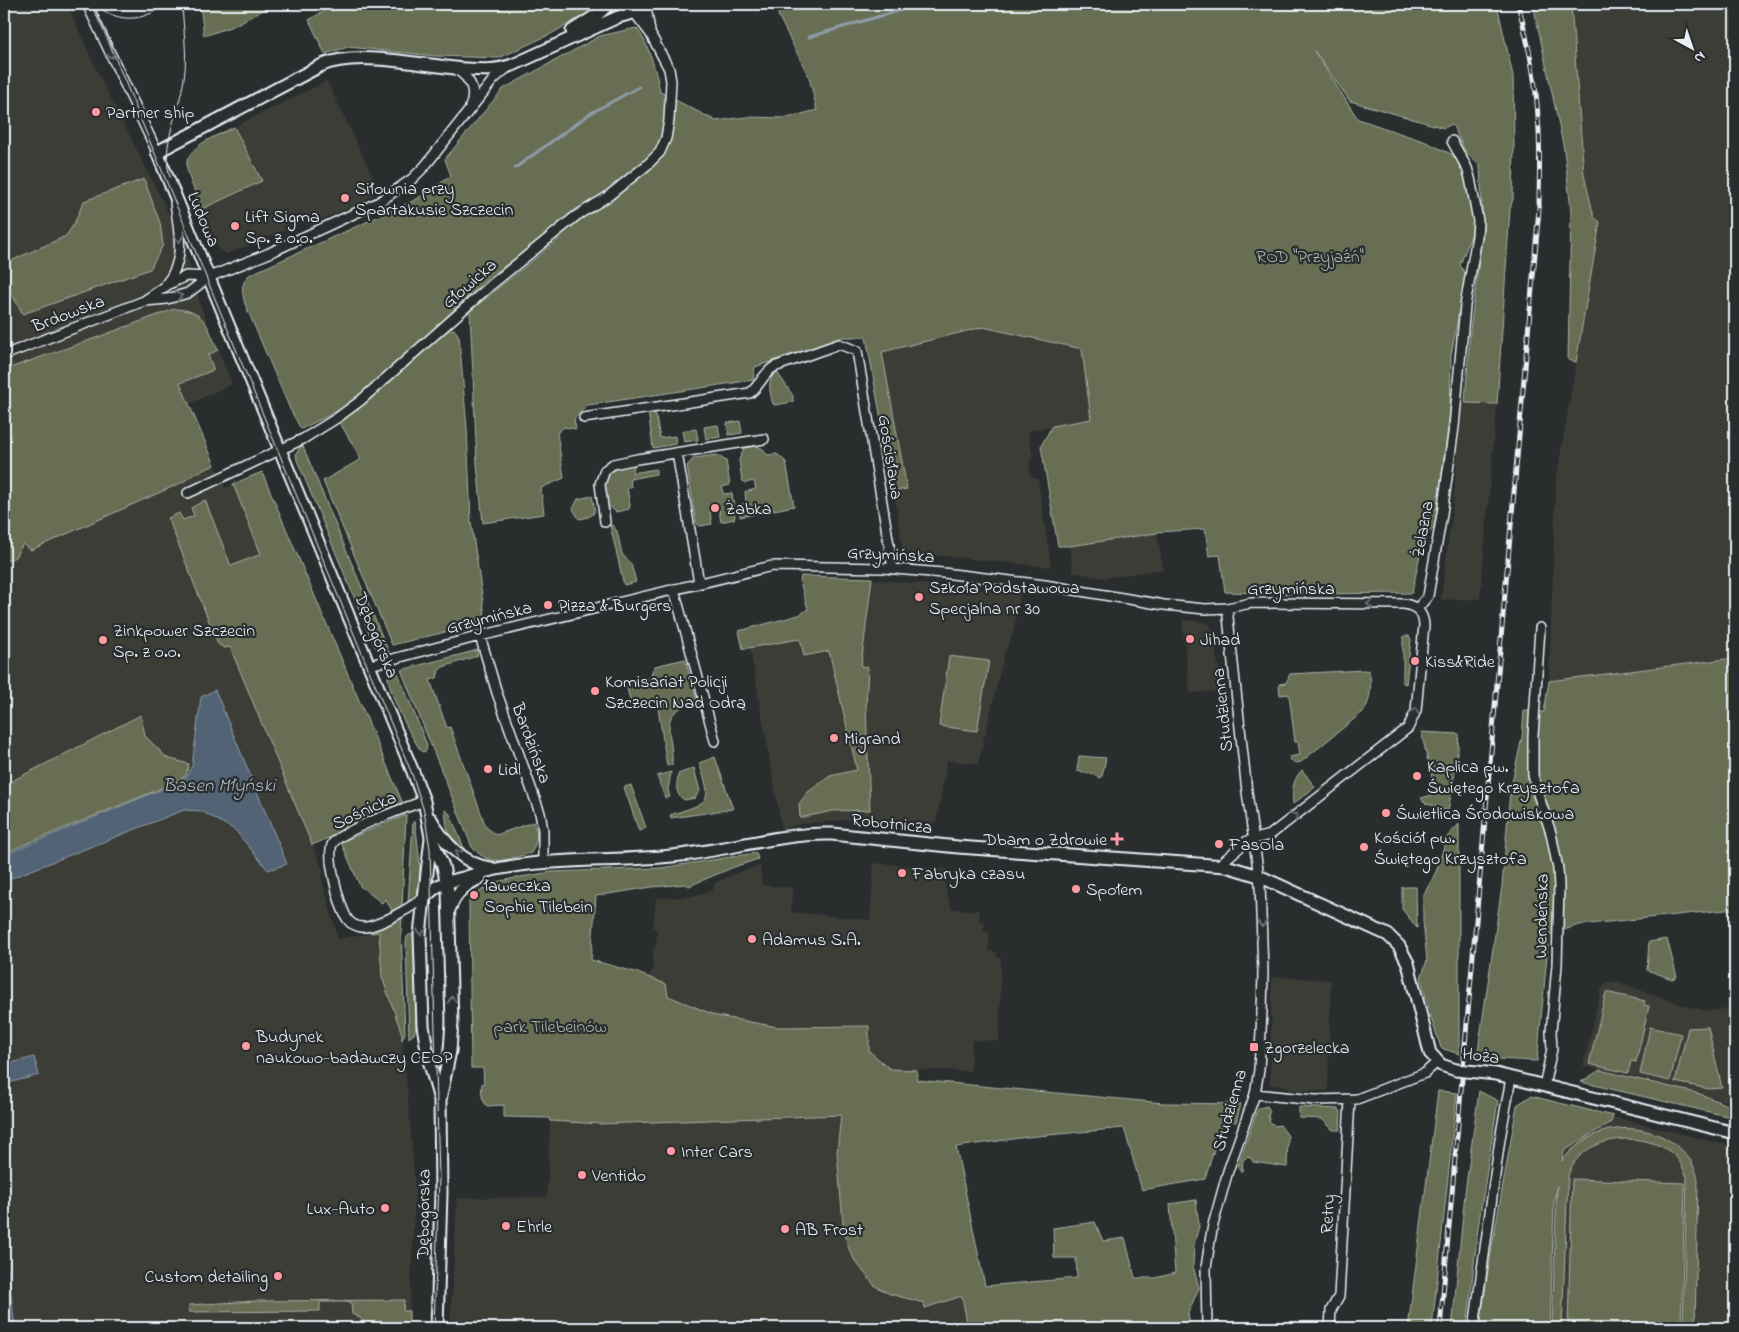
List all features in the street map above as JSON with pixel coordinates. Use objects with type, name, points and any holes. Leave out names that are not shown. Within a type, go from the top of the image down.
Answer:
[{"type":"street","name":"Ludowa","points":[[87,4],[157,152],[281,450]]},
{"type":"street","points":[[532,55],[597,15],[609,4]]},
{"type":"street","points":[[620,4],[626,10],[633,12]]},
{"type":"street","points":[[209,277],[267,254],[374,206],[421,170],[494,79],[508,67],[618,17],[640,11],[648,5]]},
{"type":"street","name":"Głowicka","points":[[648,5],[650,33]]},
{"type":"street","name":"Głowicka","points":[[188,493],[317,432],[360,401],[491,285],[576,216],[607,197],[660,152],[666,138],[669,120],[671,81],[665,61],[650,33],[633,12]]},
{"type":"street","points":[[157,152],[331,62],[357,58],[453,68],[487,70],[508,67]]},
{"type":"street","points":[[453,68],[466,77],[473,88],[472,102],[467,114]]},
{"type":"street","name":"Żelazna","points":[[1417,609],[1428,596],[1442,514],[1454,427],[1465,306],[1477,236],[1476,204],[1468,173],[1452,141]]},
{"type":"street","name":"Brdowska","points":[[157,292],[170,278],[179,258],[179,239],[173,190]]},
{"type":"street","name":"Brdowska","points":[[4,355],[144,301],[186,276],[209,277]]},
{"type":"street","name":"Brdowska","points":[[144,301],[167,299],[188,293],[209,277]]},
{"type":"street","name":"Gościsława","points":[[584,418],[750,393],[760,383],[766,373],[774,367],[839,344],[857,351],[893,569]]},
{"type":"street","points":[[605,522],[600,484],[605,470],[613,464],[764,439]]},
{"type":"street","name":"Dębogórska","points":[[281,450],[424,801],[431,836],[444,866],[449,917],[452,1022],[450,1051],[440,1100],[441,1193],[437,1328]]},
{"type":"street","points":[[677,453],[699,583]]},
{"type":"street","name":"Grzymińska","points":[[370,665],[480,636],[772,566],[893,569],[1045,585],[1191,608],[1212,609],[1251,603],[1281,603],[1404,604],[1417,609]]},
{"type":"street","points":[[674,589],[715,741]]},
{"type":"street","name":"Studzienna","points":[[1207,1328],[1206,1268],[1213,1225],[1228,1171],[1254,1094],[1259,1070],[1262,1003],[1262,901],[1253,839],[1227,608]]},
{"type":"street","points":[[1219,865],[1233,852],[1253,839],[1270,835],[1408,728],[1416,711],[1424,625],[1422,615],[1417,609]]},
{"type":"street","name":"Wendeńska","points":[[1540,628],[1532,736],[1533,775],[1551,833],[1558,869],[1559,887],[1557,965],[1551,1032],[1552,1049],[1544,1086]]},
{"type":"street","name":"Bardzińska","points":[[480,636],[497,693],[540,813],[543,830],[543,862]]},
{"type":"street","name":"Robotnicza","points":[[424,801],[430,817],[440,834],[462,857],[477,865],[489,868],[520,866]]},
{"type":"street","name":"Sośnicka","points":[[424,801],[344,834],[332,844],[330,852],[334,878],[344,912],[348,920],[355,926],[367,927],[405,910],[424,898]]},
{"type":"street","name":"Robotnicza","points":[[447,883],[482,872],[543,862],[667,857],[794,836],[832,834],[966,847],[1219,865],[1236,868],[1259,876]]},
{"type":"street","name":"Dębogórska","points":[[431,836],[420,934],[423,1025],[428,1057],[440,1100]]},
{"type":"street","name":"Dębogórska","points":[[430,849],[435,873],[447,883]]},
{"type":"street","name":"Robotnicza","points":[[447,883],[460,886],[469,884],[491,874],[520,866]]},
{"type":"street","name":"Hoża","points":[[1259,876],[1382,931],[1393,940],[1402,951],[1408,964],[1430,1053],[1446,1068],[1511,1078],[1735,1133]]},
{"type":"street","points":[[424,898],[436,887],[447,883]]},
{"type":"street","name":"Robotnicza","points":[[449,917],[451,905],[455,898],[469,884]]},
{"type":"street","points":[[1254,1094],[1292,1098],[1350,1100],[1366,1096],[1425,1073],[1438,1062]]},
{"type":"street","points":[[1474,1328],[1500,1139],[1511,1078]]},
{"type":"street","name":"Retry","points":[[1330,1328],[1332,1310],[1339,1296],[1350,1100]]},
{"type":"shaded area","points":[[4,4],[67,4],[96,69],[166,208],[190,264],[200,305],[232,384],[189,404],[225,488],[262,472],[320,609],[230,647],[324,873],[321,876],[338,939],[379,932],[382,977],[402,1034],[410,1122],[415,1189],[409,1328],[15,1328],[4,1234]]},
{"type":"shaded area","points":[[1571,4],[1735,4],[1735,658],[1549,681],[1556,481],[1600,223],[1594,217],[1584,175]]},
{"type":"shaded area","points":[[327,81],[379,190],[363,202],[306,226],[304,222],[227,254],[218,249],[202,209],[262,181],[234,127]]},
{"type":"shaded area","points":[[983,327],[1082,349],[1092,419],[1028,431],[1033,459],[1029,459],[1031,477],[1038,479],[1051,567],[903,552],[894,491],[907,488],[882,352]]},
{"type":"shaded area","points":[[1465,403],[1497,404],[1480,599],[1441,600],[1453,505],[1462,405]]},
{"type":"shaded area","points":[[1157,533],[1163,569],[1104,578],[1073,572],[1070,546]]},
{"type":"shaded area","points":[[814,579],[871,579],[1020,594],[1013,633],[1004,655],[978,764],[947,760],[936,823],[846,820],[801,824],[782,829],[750,648],[799,638],[815,613]]},
{"type":"shaded area","points":[[1182,620],[1204,622],[1211,626],[1223,691],[1190,693]]},
{"type":"shaded area","points":[[874,863],[947,869],[945,887],[952,909],[980,911],[979,921],[985,922],[983,932],[990,933],[988,951],[997,952],[997,957],[1001,958],[999,1041],[972,1040],[970,1071],[890,1069],[869,1051],[869,1026],[778,1027],[717,1016],[668,996],[649,977],[653,970],[653,947],[656,947],[657,930],[653,927],[656,898],[689,897],[712,891],[715,883],[742,871],[760,866],[762,885],[793,888],[791,912],[870,920]]},
{"type":"shaded area","points":[[1272,977],[1331,980],[1328,1091],[1290,1090],[1285,1086],[1270,1085]]},
{"type":"shaded area","points":[[1621,983],[1688,1007],[1708,1011],[1735,1006],[1735,1104],[1638,1077],[1583,1066],[1601,990],[1605,984]]},
{"type":"shaded area","points":[[1528,1096],[1735,1147],[1735,1328],[1497,1328]]},
{"type":"shaded area","points":[[841,1115],[837,1152],[843,1224],[848,1247],[855,1261],[875,1286],[890,1294],[924,1303],[962,1295],[968,1328],[450,1328],[457,1198],[547,1197],[550,1121],[601,1124]]},
{"type":"green space","points":[[200,4],[275,4],[233,26],[204,36]]},
{"type":"green space","points":[[327,4],[599,4],[595,9],[551,34],[499,58],[436,56],[348,47],[325,54],[309,20],[329,8]]},
{"type":"green space","name":"ROD \"Przyjaźń\"","points":[[794,4],[1497,4],[1513,76],[1514,147],[1513,199],[1510,209],[1497,404],[1465,403],[1470,331],[1483,229],[1480,166],[1466,153],[1452,124],[1444,128],[1350,101],[1314,51],[1358,119],[1426,142],[1453,155],[1463,169],[1473,216],[1472,233],[1460,265],[1466,275],[1451,355],[1450,413],[1435,526],[1423,540],[1412,593],[1300,594],[1225,592],[1220,555],[1209,556],[1205,529],[1157,532],[1070,546],[1058,546],[1041,446],[1052,426],[1091,419],[1082,349],[983,327],[882,352],[907,489],[894,491],[866,337],[843,337],[755,367],[753,380],[588,405],[574,419],[576,429],[564,427],[557,433],[564,478],[541,488],[544,514],[483,523],[477,464],[470,311],[558,240],[551,231],[485,281],[387,372],[342,409],[301,429],[290,409],[245,304],[242,289],[249,275],[415,200],[451,176],[445,159],[503,89],[600,36],[636,28],[648,49],[660,92],[716,121],[746,117],[786,118],[817,110],[809,77],[778,15],[780,10]]},
{"type":"green space","points":[[1533,4],[1571,4],[1584,175],[1594,217],[1600,222],[1576,362],[1568,360],[1571,210],[1564,149]]},
{"type":"green space","points":[[234,127],[262,181],[202,209],[188,174],[187,161],[190,154],[196,148]]},
{"type":"green space","points":[[144,179],[160,223],[163,245],[150,269],[23,314],[4,280],[4,264],[66,236],[74,224],[84,201]]},
{"type":"green space","points":[[174,309],[193,312],[199,316],[208,327],[218,350],[208,355],[214,370],[180,383],[215,465],[194,474],[183,482],[31,550],[23,544],[15,557],[4,562],[4,370]]},
{"type":"green space","points":[[454,329],[459,336],[467,429],[471,522],[486,622],[392,645],[323,481],[361,459],[340,423],[375,395],[447,331]]},
{"type":"green space","points":[[777,372],[793,396],[793,402],[773,404],[770,382]]},
{"type":"green space","points":[[648,410],[655,412],[660,438],[675,436],[676,444],[653,448]]},
{"type":"green space","points":[[740,421],[742,433],[729,435],[727,423]]},
{"type":"green space","points":[[718,425],[720,437],[706,439],[704,427]]},
{"type":"green space","points":[[696,429],[698,440],[684,442],[682,431]]},
{"type":"green space","points":[[302,444],[389,653],[380,651],[374,645],[297,460],[296,454]]},
{"type":"green space","points":[[754,445],[763,449],[767,455],[777,454],[786,462],[794,506],[740,517],[739,505],[746,503],[745,492],[756,489],[754,481],[745,483],[742,480],[739,460],[744,448]]},
{"type":"green space","points":[[717,455],[726,461],[730,485],[722,487],[723,494],[732,493],[735,517],[734,519],[721,522],[719,510],[710,512],[712,524],[700,526],[696,523],[687,466],[694,458]]},
{"type":"green space","points":[[635,464],[632,473],[656,469],[656,474],[630,479],[631,487],[627,488],[629,509],[616,512],[610,507],[606,507],[604,489],[607,476],[617,469]]},
{"type":"green space","points":[[262,472],[404,806],[312,845],[230,647],[224,648],[218,644],[168,518],[179,513],[183,520],[194,516],[191,508],[205,500],[231,566],[261,554],[233,484]]},
{"type":"green space","points":[[592,496],[594,513],[589,517],[579,519],[573,509],[578,499]]},
{"type":"green space","points":[[610,525],[617,531],[622,554],[631,564],[636,582],[624,585]]},
{"type":"green space","points":[[801,576],[872,578],[861,666],[868,667],[866,707],[870,810],[832,811],[800,818],[799,804],[808,792],[830,776],[857,770],[829,651],[804,656],[799,639],[743,649],[739,631],[799,615],[808,609],[800,582]]},
{"type":"green space","points":[[1404,636],[1409,636],[1411,639],[1406,684],[1403,683]]},
{"type":"green space","points":[[478,650],[477,656],[443,667],[439,670],[437,678],[430,680],[447,728],[450,727],[486,827],[496,835],[533,822],[535,826],[535,846],[531,853],[500,861],[486,858],[472,847],[401,670]]},
{"type":"green space","points":[[949,656],[989,661],[977,731],[939,726]]},
{"type":"green space","points":[[1735,658],[1735,909],[1579,925],[1549,935],[1537,1061],[1477,1058],[1502,886],[1510,791],[1522,738],[1524,711],[1544,712],[1549,681]]},
{"type":"green space","points":[[685,659],[697,700],[675,712],[671,718],[669,733],[672,765],[667,766],[657,701],[631,704],[626,684],[650,678],[655,666]]},
{"type":"green space","points":[[391,667],[395,674],[398,673],[427,745],[426,751],[422,752],[417,745],[397,705],[388,678]]},
{"type":"green space","points":[[1369,671],[1371,686],[1364,711],[1301,762],[1292,762],[1289,757],[1300,755],[1298,742],[1295,742],[1289,694],[1280,695],[1279,684],[1286,683],[1290,674]]},
{"type":"green space","points":[[141,715],[145,736],[167,758],[189,764],[186,775],[179,781],[4,853],[4,785]]},
{"type":"green space","points":[[1421,732],[1459,734],[1457,761],[1448,811],[1425,803],[1421,798],[1436,794]]},
{"type":"green space","points":[[1079,756],[1106,758],[1102,776],[1099,778],[1093,774],[1077,771]]},
{"type":"green space","points":[[715,757],[733,809],[671,818],[670,815],[700,804],[705,800],[707,794],[706,787],[699,763]]},
{"type":"green space","points":[[694,768],[700,791],[695,798],[685,800],[678,792],[678,774]]},
{"type":"green space","points":[[1302,770],[1315,787],[1293,804],[1293,786]]},
{"type":"green space","points":[[671,772],[668,790],[670,797],[665,798],[657,776]]},
{"type":"green space","points":[[631,785],[646,828],[639,831],[624,787]]},
{"type":"green space","points":[[445,810],[450,814],[466,853],[452,839]]},
{"type":"green space","points":[[406,815],[402,907],[393,912],[385,899],[382,903],[360,886],[341,842]]},
{"type":"green space","points":[[413,822],[415,822],[420,879],[416,894],[408,903]]},
{"type":"green space","points":[[1459,824],[1459,1054],[1441,1048],[1421,978],[1427,960],[1423,921],[1423,896],[1436,872],[1447,837]]},
{"type":"green space","name":"park Tilebeinów","points":[[756,853],[758,859],[689,886],[686,884],[652,887],[596,896],[591,960],[635,972],[666,984],[668,996],[717,1016],[778,1027],[869,1026],[869,1051],[890,1069],[917,1070],[917,1080],[1163,1103],[1241,1104],[1236,1122],[1223,1120],[1205,1179],[1142,1190],[1124,1128],[1027,1137],[956,1147],[985,1286],[1077,1278],[1076,1258],[1054,1258],[1053,1228],[1095,1222],[1103,1241],[1125,1238],[1135,1278],[1155,1278],[1175,1273],[1170,1204],[1196,1200],[1199,1226],[1194,1245],[1193,1266],[1199,1288],[1188,1313],[1190,1328],[968,1328],[962,1296],[925,1308],[924,1303],[890,1294],[875,1286],[855,1261],[848,1247],[843,1224],[837,1152],[841,1115],[601,1124],[550,1121],[549,1118],[504,1117],[504,1105],[487,1106],[482,1093],[482,1084],[484,1083],[483,1068],[471,1068],[469,901],[483,889],[496,882],[520,877],[552,872],[661,868]]},
{"type":"green space","points":[[1402,887],[1416,887],[1417,928],[1402,909]]},
{"type":"green space","points":[[402,915],[405,1033],[402,1040],[402,1034],[382,977],[379,932],[371,933],[371,929]]},
{"type":"green space","points":[[415,934],[416,1026],[414,1034],[409,1038],[406,943],[409,935]]},
{"type":"green space","points":[[1667,939],[1677,977],[1672,979],[1647,970],[1649,942]]},
{"type":"green space","points":[[1606,992],[1645,1001],[1644,1005],[1649,1006],[1636,1062],[1631,1061],[1628,1073],[1589,1064]]},
{"type":"green space","points":[[1650,1027],[1681,1034],[1670,1081],[1640,1074]]},
{"type":"green space","points":[[1708,1027],[1722,1088],[1709,1089],[1675,1082],[1688,1028]]},
{"type":"green space","points":[[1600,1070],[1700,1094],[1735,1108],[1735,1118],[1581,1082]]},
{"type":"green space","points":[[1438,1091],[1457,1093],[1432,1328],[1408,1328]]},
{"type":"green space","points":[[1479,1091],[1498,1101],[1478,1228],[1467,1328],[1452,1328],[1465,1193]]},
{"type":"green space","points":[[1531,1096],[1613,1116],[1611,1122],[1564,1151],[1562,1161],[1575,1147],[1585,1140],[1596,1134],[1616,1129],[1647,1131],[1674,1143],[1685,1153],[1693,1165],[1698,1179],[1695,1328],[1683,1328],[1687,1177],[1680,1162],[1673,1154],[1660,1146],[1645,1141],[1629,1139],[1613,1140],[1598,1144],[1574,1162],[1568,1176],[1562,1328],[1552,1328],[1557,1186],[1554,1203],[1550,1328],[1480,1328],[1488,1270],[1517,1105]]},
{"type":"green space","points":[[1267,1106],[1270,1111],[1268,1116],[1270,1122],[1275,1126],[1280,1125],[1288,1136],[1287,1167],[1253,1162],[1251,1158],[1247,1157],[1243,1160],[1242,1171],[1240,1171],[1238,1166],[1256,1113],[1259,1108]]},
{"type":"green space","points":[[1299,1107],[1339,1109],[1341,1112],[1340,1130],[1333,1130],[1322,1119],[1299,1118]]},
{"type":"green space","points":[[1572,1179],[1685,1183],[1681,1328],[1568,1328]]},
{"type":"green space","points":[[404,1300],[403,1311],[409,1311],[409,1328],[369,1328],[360,1318],[352,1314],[351,1302],[320,1302],[320,1311],[189,1312],[189,1305],[254,1301]]},
{"type":"water","name":"Basen Młyński","points":[[215,690],[287,864],[268,870],[235,830],[201,811],[184,810],[4,881],[4,855],[179,782],[187,776],[192,766],[201,697]]},
{"type":"water","points":[[34,1057],[39,1075],[4,1084],[4,1065]]},
{"type":"water","points":[[4,1234],[15,1328],[4,1328]]},
{"type":"waterway","points":[[809,37],[901,10],[913,4]]},
{"type":"waterway","points":[[515,168],[591,113],[639,87]]},
{"type":"tram line","points":[[91,4],[107,38],[412,774],[424,811],[430,849],[439,1178],[434,1328]]},
{"type":"tram line","points":[[95,4],[112,15],[130,18],[148,15],[165,4]]},
{"type":"tram line","points":[[170,177],[167,152],[182,90],[185,69],[182,4]]},
{"type":"railway","points":[[1440,1328],[1539,209],[1537,103],[1531,60],[1518,4]]},
{"type":"place","name":"Partner ship","points":[[96,112]]},
{"type":"place","name":"Siłownia przy Spartakusie Szczecin","points":[[345,198]]},
{"type":"place","name":"Lift Sigma Sp. z o.o.","points":[[235,226]]},
{"type":"place","name":"Żabka","points":[[715,508]]},
{"type":"place","name":"Szkoła Podstawowa Specjalna nr 30","points":[[919,597]]},
{"type":"place","name":"Pizza & Burgers","points":[[548,605]]},
{"type":"place","name":"Jihad","points":[[1190,639]]},
{"type":"place","name":"Zinkpower Szczecin Sp. z o.o.","points":[[103,640]]},
{"type":"place","name":"Kiss&Ride","points":[[1415,661]]},
{"type":"place","name":"Komisariat Policji Szczecin Nad Odrą","points":[[595,691]]},
{"type":"place","name":"Migrand","points":[[834,738]]},
{"type":"place","name":"Lidl","points":[[488,769]]},
{"type":"place","name":"Kaplica pw. Świętego Krzysztofa","points":[[1417,776]]},
{"type":"place","name":"Świetlica Środowiskowa","points":[[1386,813]]},
{"type":"place","name":"Dbam o Zdrowie","points":[[1117,839]]},
{"type":"place","name":"FasOla","points":[[1219,844]]},
{"type":"place","name":"Kościół pw. Świętego Krzysztofa","points":[[1364,847]]},
{"type":"place","name":"Fabryka czasu","points":[[902,873]]},
{"type":"place","name":"Społem","points":[[1076,889]]},
{"type":"place","name":"ławeczka Sophie Tilebein","points":[[474,895]]},
{"type":"place","name":"Adamus S.A.","points":[[752,939]]},
{"type":"place","name":"Budynek naukowo-badawczy CEOP","points":[[246,1046]]},
{"type":"place","name":"Zgorzelecka","points":[[1254,1047]]},
{"type":"place","name":"Inter Cars","points":[[671,1151]]},
{"type":"place","name":"Ventido","points":[[582,1175]]},
{"type":"place","name":"Lux-Auto","points":[[385,1208]]},
{"type":"place","name":"Ehrle","points":[[506,1226]]},
{"type":"place","name":"AB Frost","points":[[785,1229]]},
{"type":"place","name":"Custom detailing","points":[[278,1276]]}]
